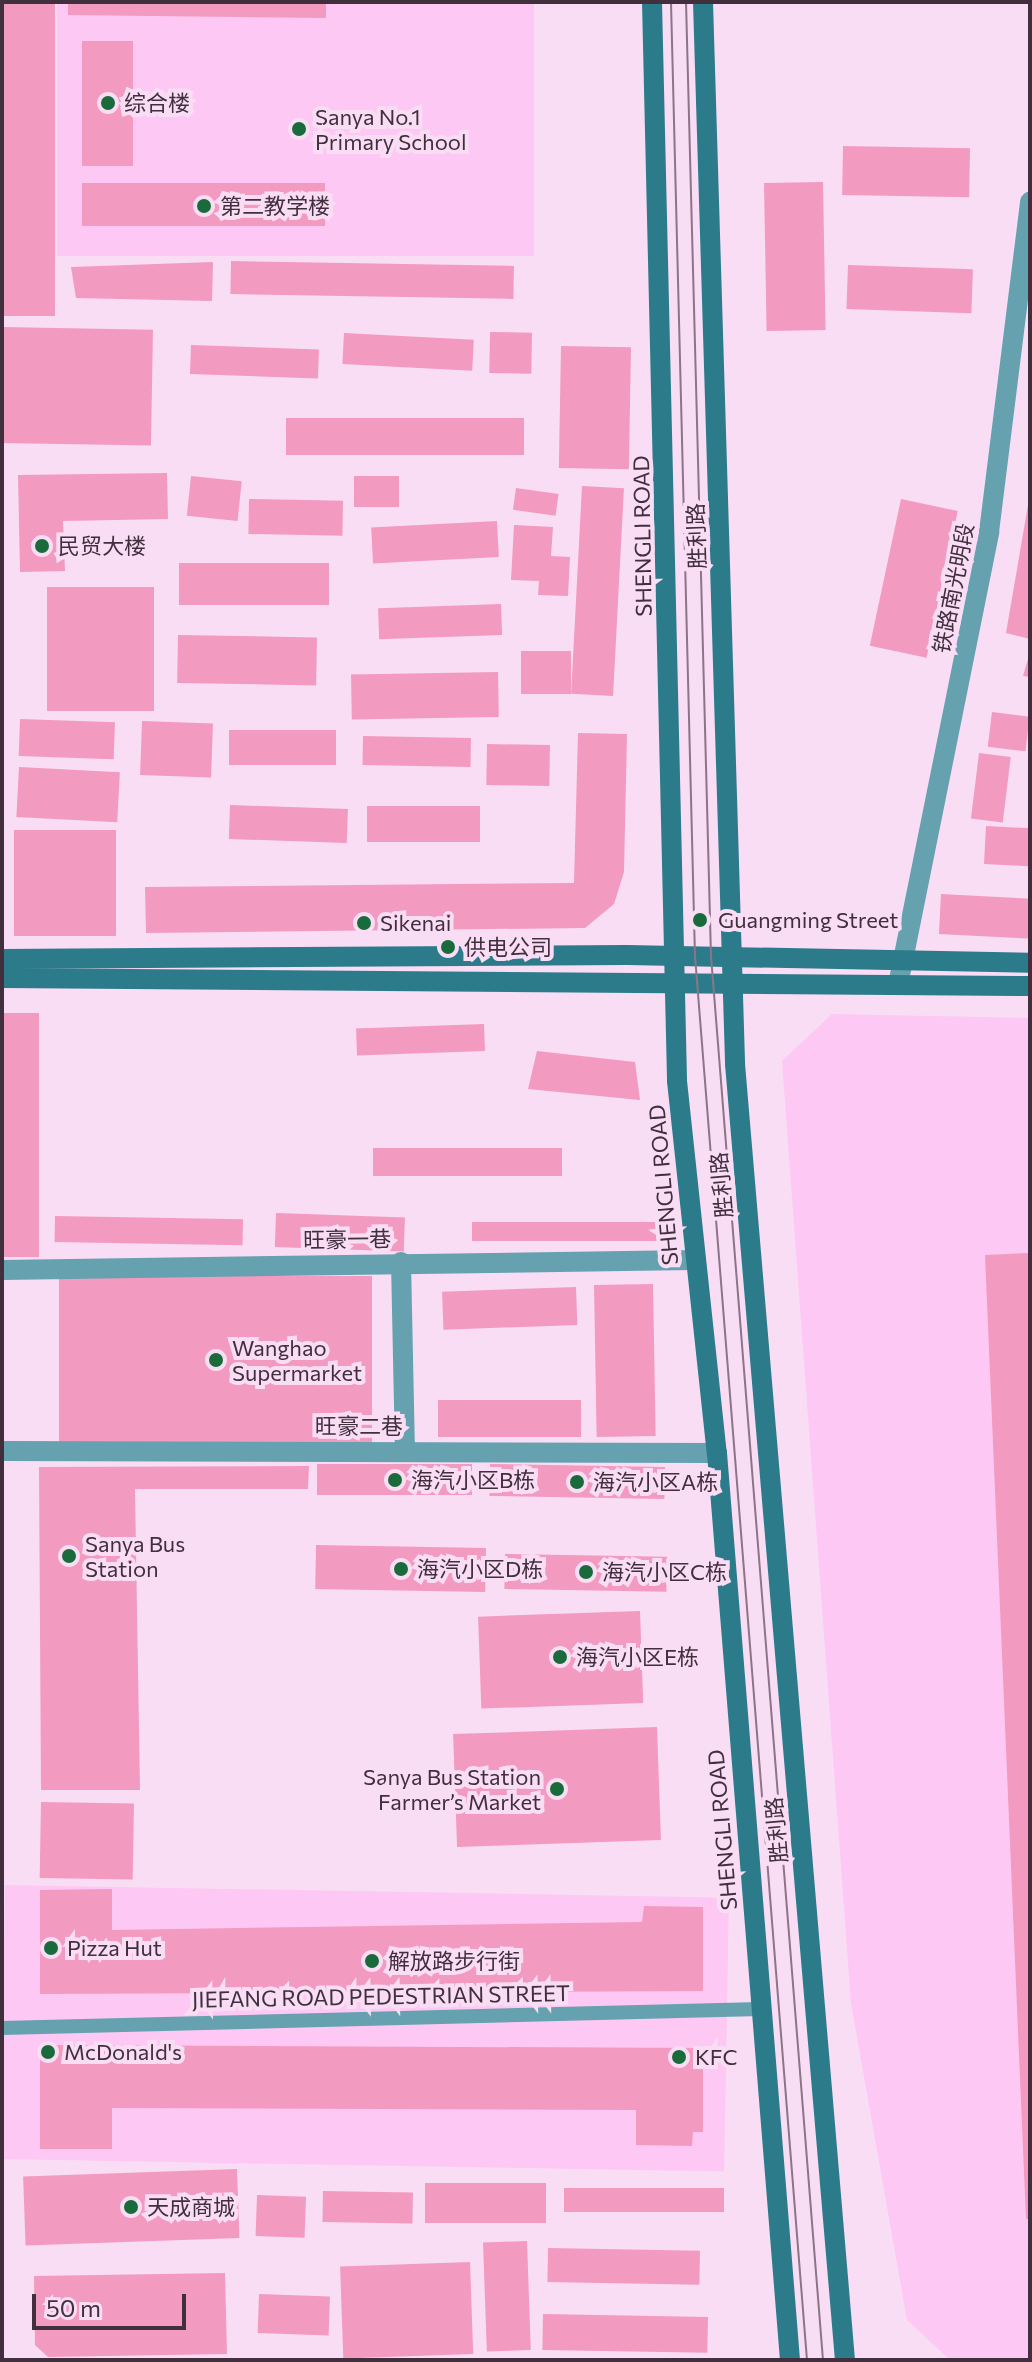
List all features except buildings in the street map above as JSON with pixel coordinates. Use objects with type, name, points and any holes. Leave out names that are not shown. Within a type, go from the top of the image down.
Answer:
[{"type":"main road","name":"SHENGLI ROAD","points":[[652,2],[674,981],[693,1260],[717,1453],[790,2360]]},
{"type":"main road","name":"胜利路","points":[[703,2],[733,981],[845,2360]]},
{"type":"main road","points":[[2,959],[674,956],[1030,963]]},
{"type":"main road","points":[[2,978],[899,980],[1030,986]]},
{"type":"street","name":"铁路南光明段","points":[[899,980],[989,532],[1030,202]]},
{"type":"street","name":"旺豪一巷","points":[[2,1270],[693,1260]]},
{"type":"street","points":[[401,1262],[405,1450]]},
{"type":"street","name":"旺豪二巷","points":[[2,1451],[717,1453]]},
{"type":"street","name":"JIEFANG ROAD PEDESTRIAN STREET","points":[[2,2028],[761,2009]]},
{"type":"shaded area","name":"Sanya No.1 Primary School","points":[[57,2],[534,2],[534,256],[57,256]]},
{"type":"shaded area","points":[[832,1014],[1030,1018],[1030,2360],[950,2360],[907,2320],[851,2003],[782,1061]]},
{"type":"shaded area","points":[[5,1885],[729,1898],[724,2172],[2,2159]]},
{"type":"tram line","points":[[671,2],[695,956],[807,2360]]},
{"type":"tram line","points":[[686,2],[711,956],[823,2360]]},
{"type":"place","name":"综合楼","points":[[108,103]]},
{"type":"place","name":"Sanya No.1 Primary School","points":[[299,129]]},
{"type":"place","name":"第二教学楼","points":[[204,206]]},
{"type":"place","name":"民贸大楼","points":[[42,546]]},
{"type":"place","name":"Guangming Street","points":[[700,920]]},
{"type":"place","name":"Sikenai","points":[[364,923]]},
{"type":"place","name":"供电公司","points":[[448,947]]},
{"type":"place","name":"Wanghao Supermarket","points":[[216,1360]]},
{"type":"place","name":"海汽小区B栋","points":[[395,1480]]},
{"type":"place","name":"海汽小区A栋","points":[[577,1482]]},
{"type":"place","name":"Sanya Bus Station","points":[[69,1556]]},
{"type":"place","name":"海汽小区D栋","points":[[401,1569]]},
{"type":"place","name":"海汽小区C栋","points":[[586,1572]]},
{"type":"place","name":"海汽小区E栋","points":[[560,1657]]},
{"type":"place","name":"Sanya Bus Station Farmer’s Market","points":[[557,1789]]},
{"type":"place","name":"Pizza Hut","points":[[51,1948]]},
{"type":"place","name":"解放路步行街","points":[[372,1961]]},
{"type":"place","name":"McDonald's","points":[[48,2052]]},
{"type":"place","name":"KFC","points":[[679,2057]]},
{"type":"place","name":"天成商城","points":[[131,2207]]}]
